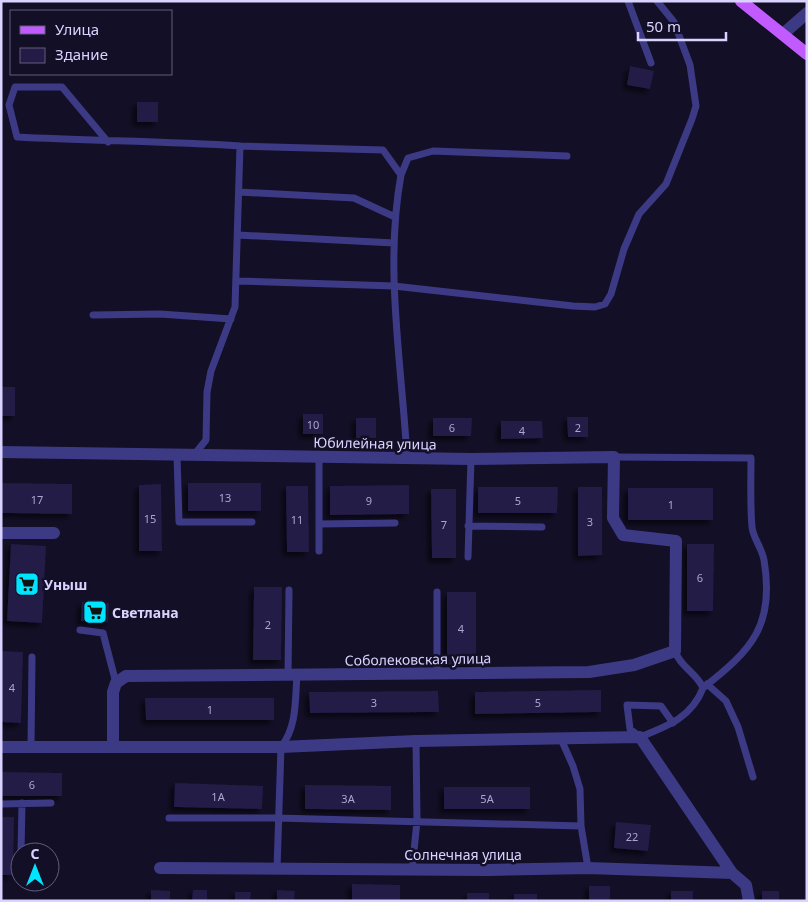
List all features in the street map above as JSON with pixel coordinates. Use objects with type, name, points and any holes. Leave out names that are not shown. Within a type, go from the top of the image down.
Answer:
[{"type":"main road","points":[[741,1],[807,54]]},
{"type":"street","points":[[783,34],[807,13]]},
{"type":"street","name":"Юбилейная улица","points":[[1,452],[472,459],[614,457]]},
{"type":"street","points":[[614,457],[613,518],[623,534],[676,541],[675,651]]},
{"type":"street","points":[[1,533],[54,533]]},
{"type":"street","name":"Соболековская улица","points":[[116,682],[126,676],[589,672],[634,666],[675,651]]},
{"type":"street","points":[[113,747],[113,692],[116,682]]},
{"type":"street","points":[[1,747],[281,747],[416,741],[640,737],[732,873],[746,885],[749,901]]},
{"type":"street","name":"Солнечная улица","points":[[160,868],[412,870],[588,868],[732,873]]},
{"type":"lane","points":[[628,1],[651,63]]},
{"type":"lane","points":[[237,281],[394,286],[573,306],[595,307],[605,304],[611,294],[624,249],[639,214],[666,184],[683,146],[696,106],[690,65],[678,30],[657,1]]},
{"type":"lane","points":[[108,142],[62,87],[15,87],[9,105],[17,137],[108,142],[165,141],[240,146],[383,150],[400,175]]},
{"type":"lane","points":[[194,455],[206,440],[207,392],[211,371],[235,306],[240,146]]},
{"type":"lane","points":[[407,458],[394,286],[394,243],[400,175],[408,158],[433,151],[567,156]]},
{"type":"lane","points":[[239,192],[354,198],[395,217]]},
{"type":"lane","points":[[238,235],[394,243]]},
{"type":"lane","points":[[92,315],[160,314],[231,319]]},
{"type":"lane","points":[[177,455],[178,522],[252,522]]},
{"type":"lane","points":[[319,456],[319,551]]},
{"type":"lane","points":[[614,457],[751,458],[752,529],[764,558],[767,598],[758,634],[734,664],[705,686],[694,707],[672,723],[640,737],[630,729],[627,706],[661,706],[672,723]]},
{"type":"lane","points":[[468,558],[472,459]]},
{"type":"lane","points":[[318,524],[395,523]]},
{"type":"lane","points":[[468,526],[542,527]]},
{"type":"lane","points":[[277,869],[277,818],[281,747],[290,736],[293,724],[289,590]]},
{"type":"lane","points":[[437,592],[437,673]]},
{"type":"lane","points":[[80,630],[103,633],[116,682]]},
{"type":"lane","points":[[675,651],[677,660],[700,682],[726,701],[738,727],[753,777]]},
{"type":"lane","points":[[31,747],[32,657]]},
{"type":"lane","points":[[561,739],[573,766],[580,789],[581,826],[588,868]]},
{"type":"lane","points":[[412,870],[417,821],[416,741]]},
{"type":"lane","points":[[1,804],[52,803]]},
{"type":"lane","points":[[21,842],[22,804]]},
{"type":"lane","points":[[169,818],[277,818],[581,826]]},
{"type":"building","points":[[630,66],[654,71],[650,89],[627,85]]},
{"type":"building","points":[[137,102],[158,102],[158,122],[137,122]]},
{"type":"building","points":[[1,387],[15,387],[15,416],[1,416]]},
{"type":"building","points":[[303,414],[323,414],[323,434],[303,434]]},
{"type":"building","points":[[567,417],[588,417],[588,437],[568,437]]},
{"type":"building","points":[[356,418],[376,418],[376,438],[356,438]]},
{"type":"building","points":[[433,418],[472,418],[471,436],[433,436]]},
{"type":"building","points":[[501,421],[542,421],[543,438],[501,439]]},
{"type":"building","points":[[1,483],[72,484],[72,514],[1,513]]},
{"type":"building","points":[[188,483],[261,483],[261,511],[188,511]]},
{"type":"building","points":[[161,484],[162,551],[139,551],[139,485]]},
{"type":"building","points":[[409,485],[409,514],[330,515],[330,486]]},
{"type":"building","points":[[286,486],[308,486],[309,552],[287,552]]},
{"type":"building","points":[[478,487],[558,487],[557,513],[478,513]]},
{"type":"building","points":[[578,487],[602,487],[602,555],[578,556]]},
{"type":"building","points":[[628,488],[713,488],[713,520],[628,520]]},
{"type":"building","points":[[431,489],[456,489],[456,558],[432,558]]},
{"type":"building","name":"Уныш","points":[[11,544],[46,546],[42,623],[7,621]]},
{"type":"building","points":[[687,544],[714,544],[713,611],[687,611]]},
{"type":"building","points":[[254,587],[282,587],[281,660],[253,660]]},
{"type":"building","points":[[447,592],[476,592],[476,665],[447,665]]},
{"type":"building","name":"Светлана","points":[[82,602],[109,603],[108,622],[81,621]]},
{"type":"building","points":[[1,651],[23,652],[21,723],[1,722]]},
{"type":"building","points":[[601,690],[601,712],[475,714],[475,692]]},
{"type":"building","points":[[438,691],[439,712],[310,713],[309,692]]},
{"type":"building","points":[[145,698],[274,698],[274,720],[146,720]]},
{"type":"building","points":[[1,772],[62,773],[62,796],[1,796]]},
{"type":"building","points":[[175,783],[263,786],[262,809],[174,807]]},
{"type":"building","points":[[305,785],[391,786],[391,810],[305,809]]},
{"type":"building","points":[[444,787],[530,787],[530,809],[444,809]]},
{"type":"building","points":[[1,817],[14,817],[14,842],[10,842],[10,875],[1,875]]},
{"type":"building","points":[[616,822],[651,825],[648,851],[614,848]]},
{"type":"building","points":[[352,884],[400,885],[400,901],[352,901]]},
{"type":"building","points":[[589,886],[610,886],[610,901],[589,901]]},
{"type":"building","points":[[151,890],[170,891],[170,901],[151,901]]},
{"type":"building","points":[[193,890],[207,890],[207,901],[192,901]]},
{"type":"building","points":[[277,890],[295,891],[294,901],[277,901]]},
{"type":"building","points":[[671,891],[693,891],[693,901],[671,901]]},
{"type":"building","points":[[762,891],[779,891],[779,901],[762,901]]},
{"type":"building","points":[[235,892],[251,892],[250,901],[235,901]]},
{"type":"building","points":[[467,893],[489,893],[489,901],[467,901]]},
{"type":"building","points":[[514,894],[537,894],[537,901],[514,901]]},
{"type":"place","name":"Уныш","points":[[27,584]]},
{"type":"place","name":"Светлана","points":[[95,612]]}]
